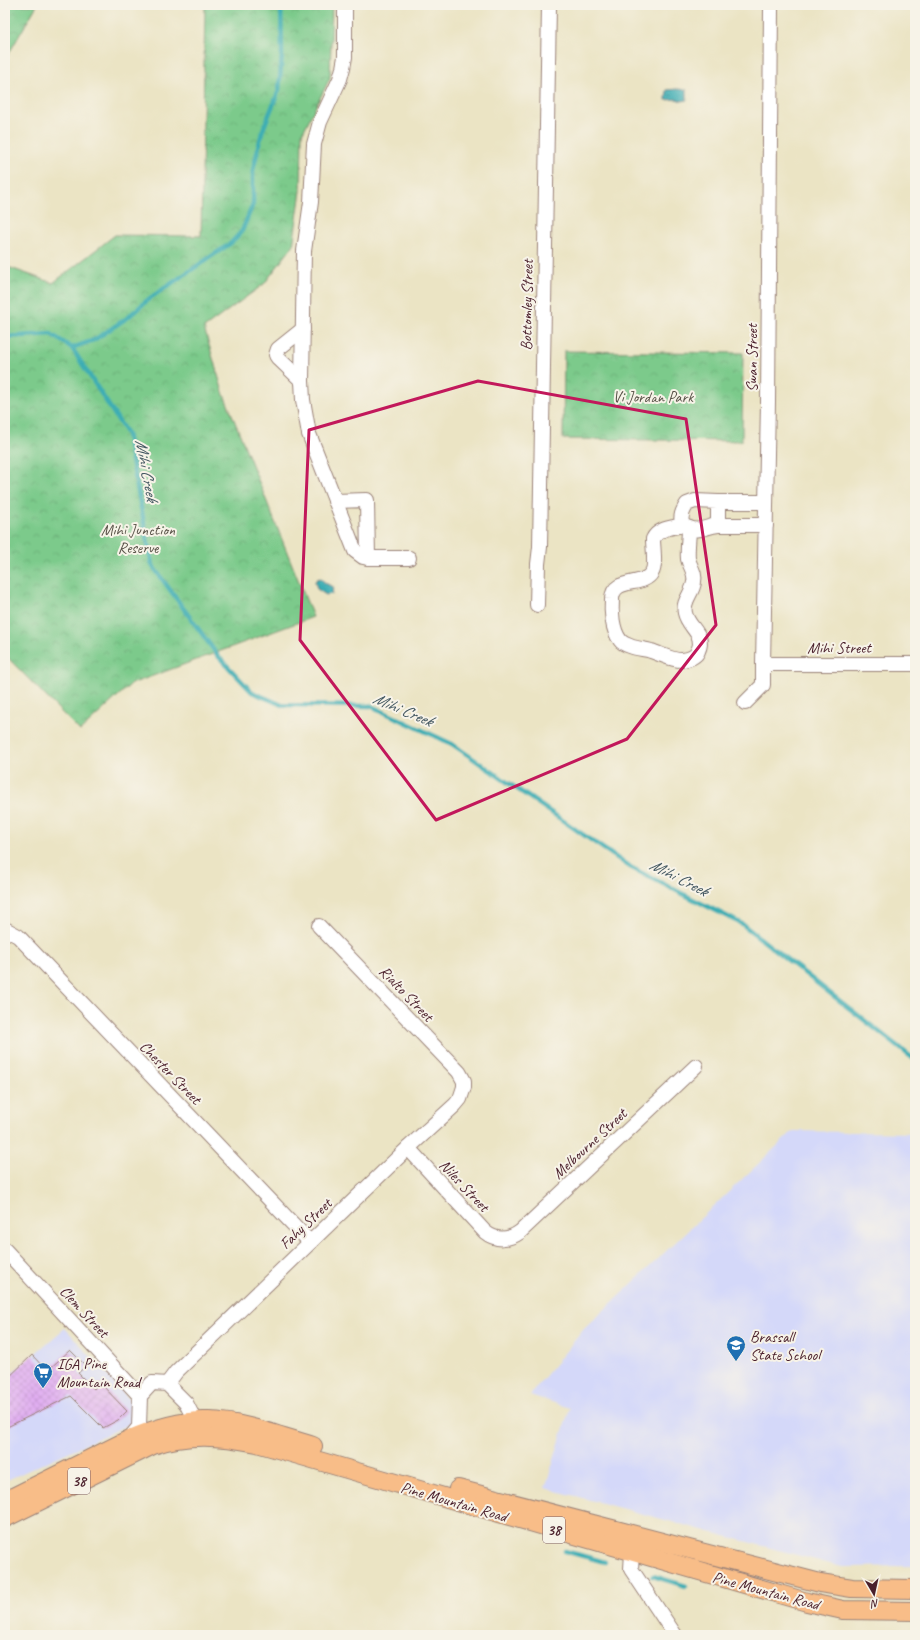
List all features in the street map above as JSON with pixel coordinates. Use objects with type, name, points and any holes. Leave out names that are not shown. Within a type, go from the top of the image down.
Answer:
[{"type":"main road","name":"Pine Mountain Road","points":[[5,1501],[128,1440],[150,1438],[168,1440],[194,1429],[222,1422],[259,1430],[473,1493],[820,1583],[852,1588],[915,1589]]},
{"type":"main road","name":"Pine Mountain Road","points":[[194,1429],[223,1437],[257,1443],[632,1553],[807,1602],[843,1610],[915,1611]]},
{"type":"main road","name":"Pine Mountain Road","points":[[5,1518],[150,1438]]},
{"type":"street","points":[[346,5],[345,57],[343,68],[338,85],[320,122],[314,144],[311,202],[304,251],[303,400],[309,434],[353,546],[359,554],[368,558],[409,558]]},
{"type":"street","name":"Bottomley Street","points":[[537,605],[540,547],[548,5]]},
{"type":"street","name":"Swan Street","points":[[745,703],[763,685],[764,664],[771,5]]},
{"type":"street","points":[[302,382],[276,355],[278,349],[303,329]]},
{"type":"street","points":[[335,501],[367,500],[368,558]]},
{"type":"street","points":[[766,502],[695,501],[687,504],[682,512],[682,522],[686,527],[688,559],[695,578],[685,604],[684,613],[688,622],[694,627],[700,637],[700,646],[697,653],[692,658],[682,660],[651,650],[630,646],[621,641],[616,634],[614,626],[612,598],[614,591],[625,584],[644,579],[650,576],[653,572],[653,539],[655,535],[663,530],[686,527],[708,529],[718,524],[766,525]]},
{"type":"street","points":[[718,502],[718,524]]},
{"type":"street","name":"Mihi Street","points":[[764,664],[915,664]]},
{"type":"street","name":"Rialto Street","points":[[320,926],[459,1072],[464,1081],[464,1087]]},
{"type":"street","name":"Chester Street","points":[[5,929],[18,936],[310,1242]]},
{"type":"street","name":"Melbourne Street","points":[[502,1239],[512,1237],[520,1232],[696,1066]]},
{"type":"street","name":"Fahy Street","points":[[168,1384],[176,1372],[408,1148],[455,1105],[460,1099],[464,1087]]},
{"type":"street","name":"Niles Street","points":[[408,1148],[485,1232],[502,1239]]},
{"type":"street","name":"Clem Street","points":[[5,1250],[140,1396]]},
{"type":"street","points":[[128,1440],[139,1427],[141,1415],[140,1396],[152,1383],[168,1384],[186,1403],[191,1413],[194,1429]]},
{"type":"street","points":[[141,1415],[150,1438]]},
{"type":"street","points":[[637,1536],[632,1553],[631,1568],[674,1635]]},
{"type":"highlighted area","points":[[478,381],[686,419],[716,625],[627,739],[436,820],[300,640],[309,430]]},
{"type":"shaded area","name":"Brassall State School","points":[[793,1131],[915,1133],[915,1566],[842,1567],[545,1488],[570,1408],[530,1395],[584,1329]]},
{"type":"shaded area","points":[[65,1328],[138,1409],[136,1421],[5,1481],[5,1379]]},
{"type":"green space","points":[[5,5],[37,5],[5,60]]},
{"type":"green space","name":"Mihi Junction Reserve","points":[[205,5],[332,5],[330,78],[302,134],[301,191],[293,246],[264,284],[204,328],[223,392],[313,617],[131,684],[80,731],[5,655],[5,266],[53,283],[115,235],[201,236]]},
{"type":"green space","name":"Vi Jordan Park","points":[[564,351],[743,353],[742,441],[563,439]]},
{"type":"water","points":[[667,90],[687,90],[687,100],[666,100]]},
{"type":"water","points":[[321,578],[325,583],[333,587],[332,594],[326,595],[317,589],[315,581]]},
{"type":"building","points":[[70,1350],[86,1366],[78,1373],[94,1389],[100,1383],[127,1411],[118,1420],[103,1428],[71,1396],[5,1428],[5,1381],[32,1355],[47,1371]]},
{"type":"waterway","points":[[72,348],[94,340],[127,318],[150,298],[231,243],[242,231],[253,204],[253,170],[262,132],[279,90],[282,54],[281,5]]},
{"type":"waterway","name":"Mihi Creek","points":[[5,337],[51,334],[72,348],[127,434],[152,565],[218,656],[252,692],[282,705],[371,706],[452,744],[630,867],[742,924],[915,1060]]},
{"type":"waterway","points":[[565,1551],[605,1562]]},
{"type":"waterway","points":[[653,1576],[686,1586]]},
{"type":"place","name":"Brassall State School","points":[[736,1362]]},
{"type":"place","name":"IGA Pine Mountain Road","points":[[43,1389]]}]
